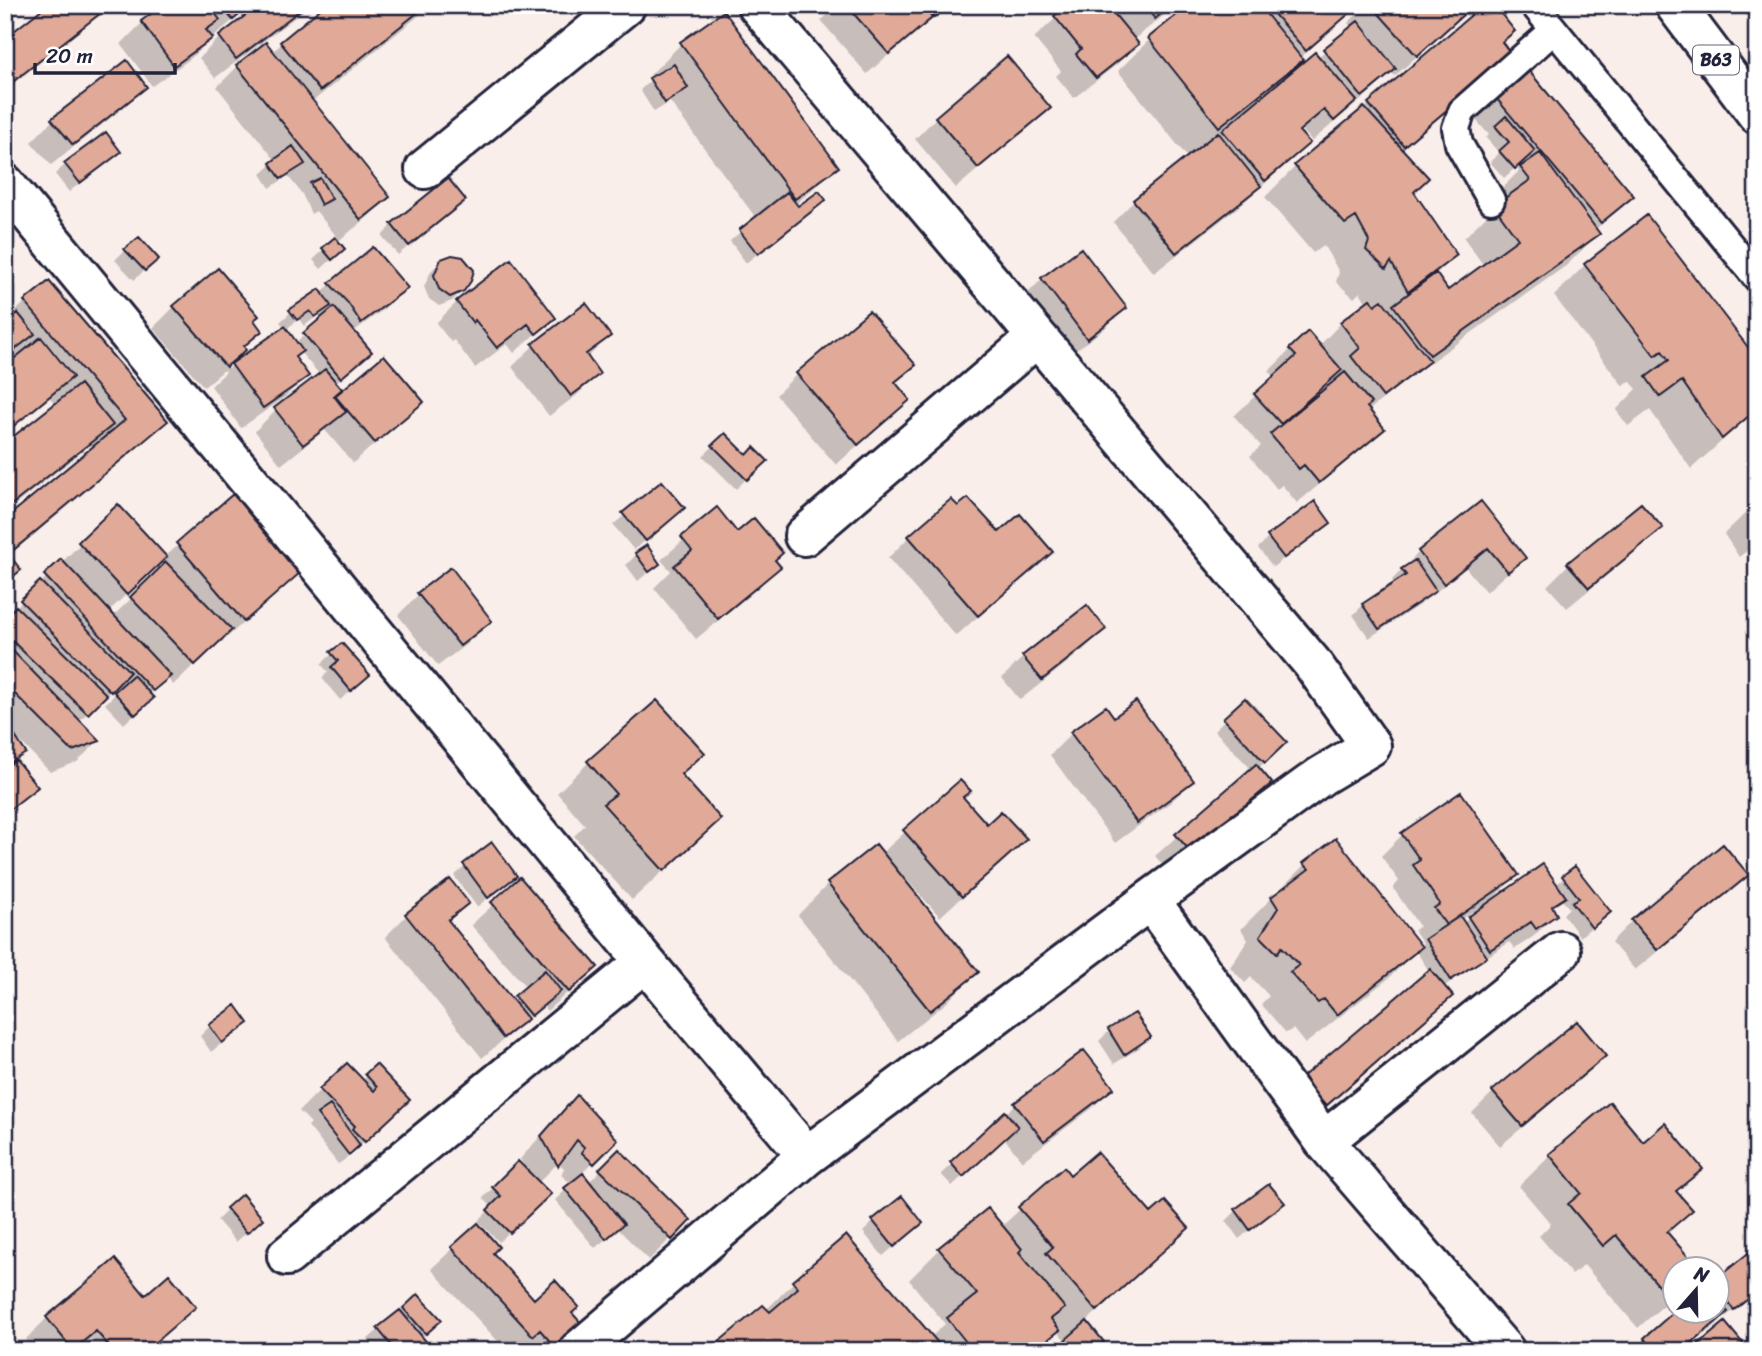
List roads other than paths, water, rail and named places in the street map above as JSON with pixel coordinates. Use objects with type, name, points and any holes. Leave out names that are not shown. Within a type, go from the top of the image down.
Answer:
[{"type":"main road","points":[[425,169],[626,5]]},
{"type":"main road","points":[[578,1351],[807,1156],[1150,900],[1321,776],[1371,746],[1312,663],[757,5]]},
{"type":"main road","name":"B63","points":[[1675,5],[1757,114]]},
{"type":"main road","points":[[10,200],[807,1156]]},
{"type":"main road","points":[[804,536],[1037,337]]},
{"type":"main road","points":[[1150,900],[1324,1141],[1505,1351]]},
{"type":"main road","points":[[1324,1141],[1561,951]]},
{"type":"main road","points":[[287,1256],[645,962]]},
{"type":"lane","points":[[1534,5],[1757,278]]},
{"type":"lane","points":[[1491,200],[1459,144],[1456,128],[1462,111],[1554,30]]}]
